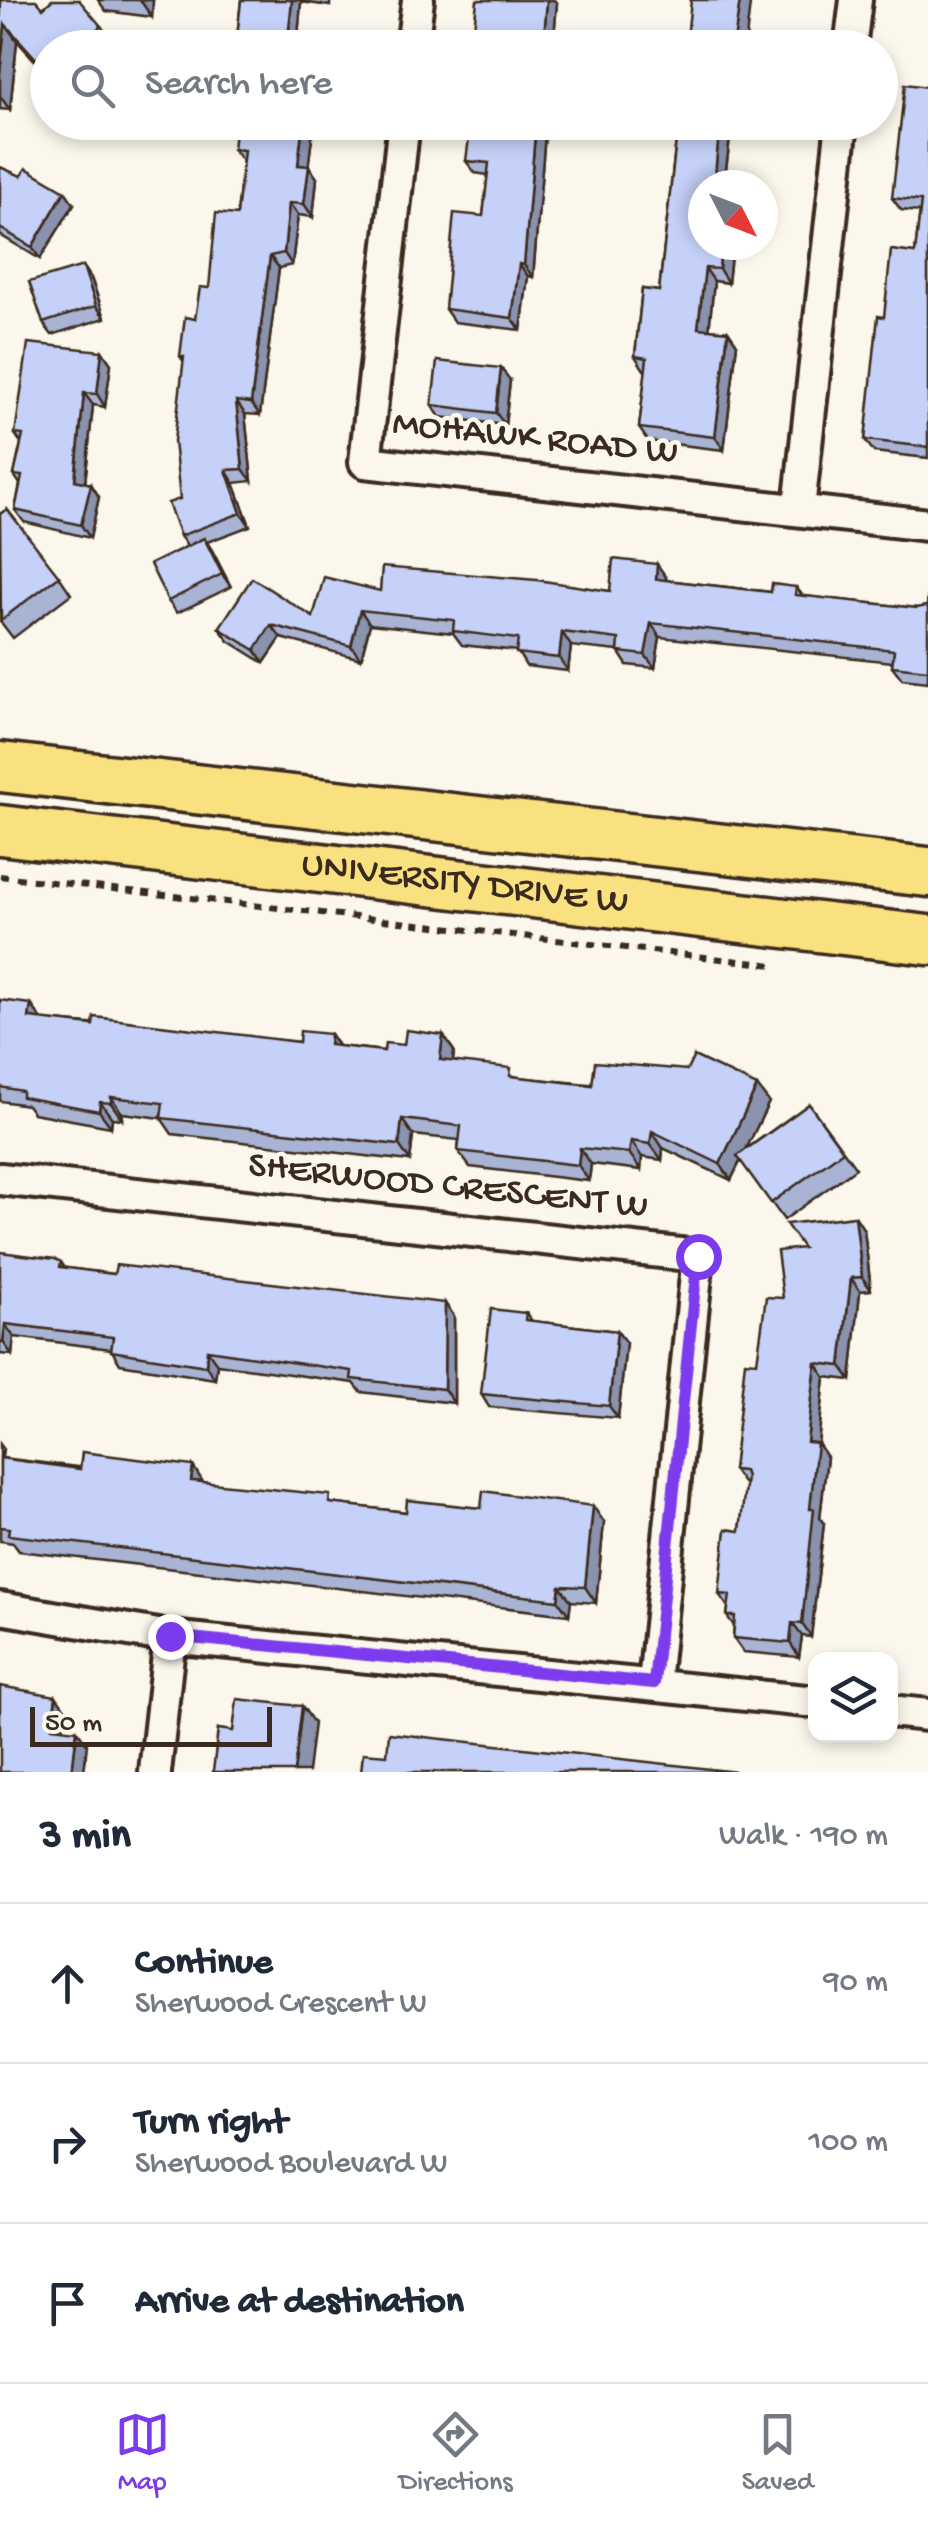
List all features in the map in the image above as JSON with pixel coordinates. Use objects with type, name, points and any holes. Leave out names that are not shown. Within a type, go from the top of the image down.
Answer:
[{"type":"main road","name":"UNIVERSITY DRIVE W","points":[[0,767],[928,872]]},
{"type":"main road","name":"UNIVERSITY DRIVE W","points":[[0,830],[928,940]]},
{"type":"street","points":[[414,30],[418,0]]},
{"type":"street","points":[[852,30],[856,0]]},
{"type":"street","name":"MOHAWK ROAD W","points":[[402,140],[364,462],[928,525]]},
{"type":"street","points":[[799,508],[840,140]]},
{"type":"street","name":"SHERWOOD CRESCENT W","points":[[0,1180],[698,1256],[654,1683]]},
{"type":"street","points":[[0,1608],[170,1636],[808,1701]]},
{"type":"street","points":[[155,1772],[170,1636]]},
{"type":"street","points":[[898,1712],[928,1715]]},
{"type":"path","points":[[0,876],[789,967]]},
{"type":"building","points":[[1,0],[36,0],[43,8],[52,0],[79,0],[101,26],[96,30],[30,30],[30,52],[5,24],[0,73]]},
{"type":"building","points":[[241,0],[292,0],[289,30],[238,30]]},
{"type":"building","points":[[477,0],[547,0],[544,30],[474,29]]},
{"type":"building","points":[[691,0],[740,0],[736,30],[688,30]]},
{"type":"building","points":[[905,84],[928,87],[928,447],[865,440],[878,316],[884,317],[891,250],[915,253],[921,201],[892,198]]},
{"type":"building","points":[[234,140],[301,140],[298,165],[309,166],[304,204],[289,203],[284,253],[270,256],[251,403],[236,401],[243,469],[226,470],[241,513],[180,536],[168,503],[180,499],[174,441],[185,317],[195,319],[200,287],[209,288],[216,213],[237,215],[244,150],[233,149]]},
{"type":"building","points":[[469,140],[534,140],[524,265],[519,264],[512,318],[445,309],[454,213],[483,216],[489,163],[466,161]]},
{"type":"building","points":[[676,140],[718,140],[715,170],[688,170],[688,260],[720,260],[719,269],[705,268],[698,328],[728,331],[715,437],[639,428],[647,358],[635,356],[642,289],[659,291]]},
{"type":"building","points":[[0,167],[21,176],[26,168],[65,191],[32,247],[0,228]]},
{"type":"building","points":[[83,266],[96,306],[43,323],[29,282]]},
{"type":"building","points":[[28,343],[102,351],[97,394],[84,393],[75,480],[91,484],[81,525],[15,510],[22,476],[14,475],[23,435],[15,434]]},
{"type":"building","points":[[437,361],[501,368],[496,413],[432,405]]},
{"type":"building","points":[[7,509],[59,576],[1,620],[0,514]]},
{"type":"building","points":[[204,538],[222,574],[168,601],[150,564]]},
{"type":"building","points":[[613,559],[657,564],[656,579],[771,592],[772,584],[796,587],[795,595],[917,608],[927,606],[928,595],[928,670],[892,666],[894,650],[651,623],[645,655],[618,652],[619,639],[562,632],[559,658],[516,653],[518,639],[453,631],[454,620],[360,610],[351,646],[271,625],[255,650],[219,628],[252,578],[313,617],[324,577],[380,591],[382,567],[537,580],[610,591]]},
{"type":"building","points":[[0,1000],[31,1004],[29,1018],[93,1025],[94,1017],[299,1042],[300,1031],[330,1034],[329,1045],[384,1051],[385,1043],[404,1045],[406,1030],[443,1035],[440,1060],[511,1068],[510,1076],[592,1085],[595,1062],[687,1070],[694,1056],[757,1086],[720,1164],[652,1131],[650,1144],[631,1141],[629,1153],[580,1148],[578,1165],[458,1151],[461,1126],[402,1119],[399,1145],[161,1118],[163,1103],[111,1097],[111,1103],[100,1102],[99,1111],[22,1097],[22,1091],[0,1087]]},
{"type":"building","points":[[809,1104],[843,1151],[771,1203],[737,1156]]},
{"type":"building","points":[[855,1216],[862,1277],[851,1278],[841,1366],[816,1363],[807,1442],[817,1443],[810,1509],[814,1509],[802,1624],[792,1623],[790,1643],[733,1638],[735,1616],[727,1616],[730,1595],[719,1594],[726,1529],[740,1531],[746,1477],[744,1471],[733,1470],[745,1361],[757,1362],[766,1297],[783,1298],[777,1251],[803,1248],[786,1224]]},
{"type":"building","points":[[0,1252],[55,1259],[61,1262],[60,1267],[114,1274],[116,1265],[445,1303],[444,1389],[351,1379],[352,1371],[207,1350],[206,1366],[111,1351],[113,1337],[5,1324],[0,1342]]},
{"type":"building","points":[[491,1309],[526,1313],[525,1320],[617,1331],[609,1406],[481,1394]]},
{"type":"building","points":[[82,1452],[193,1466],[191,1481],[330,1495],[329,1503],[406,1512],[407,1500],[481,1508],[483,1491],[593,1506],[585,1587],[560,1586],[558,1600],[8,1535],[9,1528],[0,1527],[0,1458],[80,1469]]},
{"type":"building","points":[[0,1686],[56,1696],[52,1727],[77,1730],[72,1772],[0,1772]]},
{"type":"building","points":[[237,1699],[302,1706],[294,1772],[213,1772],[218,1729],[233,1731]]},
{"type":"building","points":[[389,1733],[737,1772],[361,1772],[363,1753],[387,1755]]},
{"type":"route","points":[[170,1636],[654,1683],[698,1256]]}]
